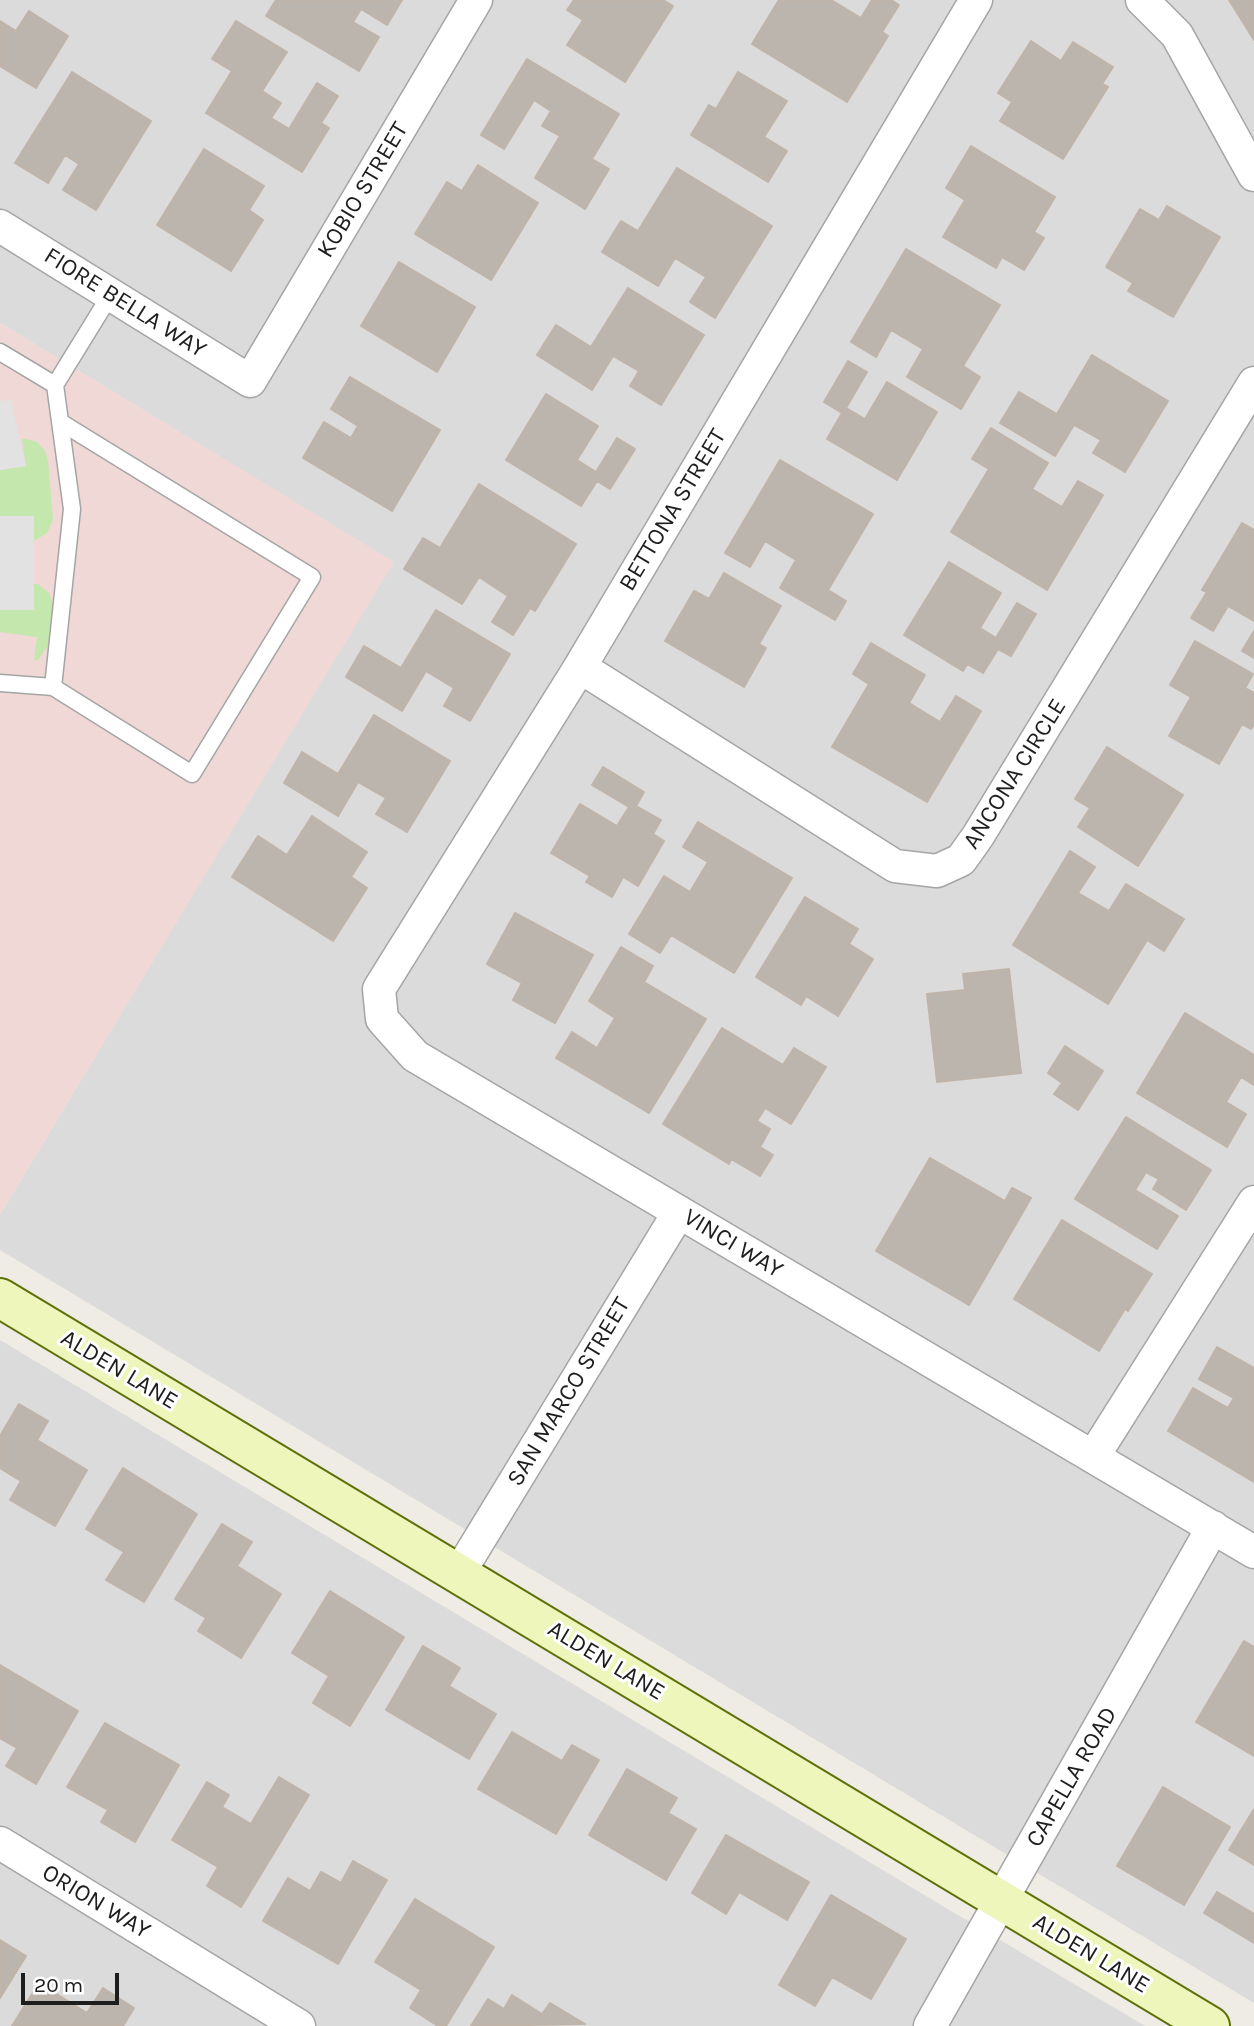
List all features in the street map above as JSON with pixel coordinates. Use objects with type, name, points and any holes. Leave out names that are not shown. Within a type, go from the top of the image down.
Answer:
[{"type":"street","name":"KOBIO STREET","points":[[250,380],[476,0]]},
{"type":"street","name":"BETTONA STREET","points":[[382,1019],[379,989],[580,667],[976,0]]},
{"type":"street","points":[[1143,0],[1177,35],[1254,175]]},
{"type":"street","name":"FIORE BELLA WAY","points":[[0,226],[250,380]]},
{"type":"street","name":"ANCONA CIRCLE","points":[[580,667],[895,866],[937,871],[961,860],[978,836],[1254,383]]},
{"type":"street","name":"VINCI WAY","points":[[382,1019],[415,1056],[1254,1552]]},
{"type":"street","points":[[1093,1457],[1254,1202]]},
{"type":"street","name":"SAN MARCO STREET","points":[[460,1573],[679,1212]]},
{"type":"street","name":"ALDEN LANE","points":[[0,1298],[1210,2026]]},
{"type":"street","name":"CAPELLA ROAD","points":[[930,2026],[1213,1527]]},
{"type":"street","name":"ORION WAY","points":[[0,1843],[299,2026]]},
{"type":"lane","points":[[54,687],[72,509],[55,385],[111,294]]},
{"type":"lane","points":[[0,352],[55,385]]},
{"type":"lane","points":[[0,683],[54,687],[192,774],[312,577],[62,423]]},
{"type":"shaded area","points":[[0,0],[1254,0],[1254,2003],[0,1250],[0,1215],[393,562],[0,323]]},
{"type":"shaded area","points":[[0,323],[394,562],[0,1215]]},
{"type":"shaded area","points":[[11,400],[26,466],[0,470],[0,401]]},
{"type":"shaded area","points":[[0,516],[34,516],[34,610],[0,610]]},
{"type":"shaded area","points":[[0,1340],[936,1902],[1145,2026],[0,2026]]},
{"type":"green space","points":[[22,439],[37,442],[45,451],[48,461],[53,520],[47,533],[34,541],[33,516],[0,516],[0,470],[26,466]]},
{"type":"green space","points":[[34,584],[49,593],[54,608],[50,643],[37,661],[34,659],[37,637],[0,632],[0,610],[34,610]]},
{"type":"building","points":[[276,0],[402,0],[387,25],[361,9],[353,22],[379,37],[359,71],[266,16]]},
{"type":"building","points":[[574,0],[663,0],[673,6],[625,82],[567,45],[583,20],[567,10]]},
{"type":"building","points":[[779,0],[831,0],[861,18],[872,0],[891,0],[899,5],[882,32],[888,36],[847,102],[752,44]]},
{"type":"building","points":[[1229,0],[1254,0],[1254,40]]},
{"type":"building","points":[[29,11],[68,36],[36,88],[0,66],[0,21],[16,31]]},
{"type":"building","points":[[236,21],[287,52],[262,91],[281,103],[271,118],[289,129],[317,83],[338,96],[321,123],[329,128],[302,172],[206,113],[232,71],[212,59]]},
{"type":"building","points":[[1031,41],[1061,61],[1073,42],[1113,67],[1102,84],[1108,87],[1063,159],[1000,121],[1012,102],[998,93]]},
{"type":"building","points":[[527,59],[619,114],[592,159],[609,169],[585,209],[535,178],[560,136],[542,126],[551,111],[534,100],[504,149],[481,135]]},
{"type":"building","points":[[72,72],[151,121],[96,210],[63,190],[79,164],[65,155],[48,183],[15,163]]},
{"type":"building","points":[[738,72],[787,101],[764,137],[787,151],[768,182],[691,135],[709,105],[716,109]]},
{"type":"building","points":[[971,146],[1055,197],[1034,232],[1044,238],[1024,270],[1002,257],[996,268],[943,237],[965,200],[946,188]]},
{"type":"building","points":[[204,149],[264,186],[249,210],[263,220],[231,271],[157,225]]},
{"type":"building","points":[[478,165],[538,203],[491,280],[415,234],[447,182],[462,191]]},
{"type":"building","points":[[677,168],[772,226],[715,318],[690,302],[706,277],[675,258],[658,286],[602,252],[621,221],[638,231]]},
{"type":"building","points":[[1167,206],[1220,237],[1173,317],[1128,291],[1133,283],[1106,267],[1140,209],[1159,220]]},
{"type":"building","points":[[906,249],[1000,305],[963,366],[980,377],[961,409],[907,377],[923,349],[891,330],[876,357],[851,342]]},
{"type":"building","points":[[399,262],[475,307],[437,372],[361,326]]},
{"type":"building","points":[[628,288],[704,335],[661,405],[630,386],[639,371],[613,356],[592,390],[537,355],[556,325],[591,347]]},
{"type":"building","points":[[1092,355],[1168,401],[1125,472],[1093,453],[1101,440],[1074,425],[1055,456],[1000,423],[1019,392],[1057,414]]},
{"type":"building","points":[[848,361],[867,372],[846,408],[865,419],[887,382],[937,412],[897,480],[827,439],[842,413],[824,402]]},
{"type":"building","points":[[350,377],[440,430],[392,511],[303,458],[324,422],[351,438],[358,426],[331,409]]},
{"type":"building","points":[[546,394],[598,426],[577,460],[596,472],[617,438],[635,449],[610,489],[597,481],[581,506],[506,460]]},
{"type":"building","points":[[991,428],[1048,463],[1032,489],[1062,507],[1078,481],[1103,495],[1047,590],[951,532],[989,469],[972,459]]},
{"type":"building","points":[[780,460],[873,514],[828,590],[846,601],[835,620],[780,588],[796,560],[765,541],[750,567],[725,553]]},
{"type":"building","points":[[479,484],[576,544],[535,611],[530,608],[513,635],[492,622],[508,596],[479,577],[462,604],[404,569],[423,538],[440,548]]},
{"type":"building","points":[[1242,523],[1254,530],[1254,621],[1228,606],[1213,631],[1191,618],[1207,592],[1202,590]]},
{"type":"building","points":[[949,562],[1001,593],[980,628],[996,638],[1017,603],[1036,614],[1011,656],[998,649],[983,673],[967,664],[963,671],[904,635]]},
{"type":"building","points":[[724,573],[781,606],[759,644],[766,648],[744,687],[665,641],[694,591],[709,599]]},
{"type":"building","points":[[436,610],[510,654],[470,721],[444,706],[454,688],[426,671],[402,711],[346,677],[364,646],[401,668]]},
{"type":"building","points":[[1254,631],[1254,658],[1242,651]]},
{"type":"building","points":[[1195,641],[1253,674],[1245,688],[1254,693],[1254,724],[1251,729],[1242,724],[1219,764],[1169,736],[1191,697],[1170,685]]},
{"type":"building","points":[[871,643],[925,675],[909,703],[940,722],[956,696],[981,711],[927,802],[832,747],[869,684],[853,674]]},
{"type":"building","points":[[374,715],[450,761],[407,832],[376,814],[386,798],[358,782],[338,816],[284,783],[302,752],[338,774]]},
{"type":"building","points":[[1107,747],[1183,795],[1138,866],[1078,827],[1090,808],[1075,799]]},
{"type":"building","points":[[603,767],[644,792],[636,806],[661,820],[653,834],[664,841],[638,886],[623,877],[612,897],[586,882],[590,876],[551,853],[580,804],[617,826],[629,807],[592,785]]},
{"type":"building","points":[[312,816],[367,852],[351,877],[367,888],[333,941],[232,877],[258,836],[287,855]]},
{"type":"building","points":[[698,822],[792,878],[734,973],[671,935],[660,953],[629,934],[664,876],[690,892],[708,862],[683,847]]},
{"type":"building","points":[[1070,851],[1095,867],[1078,893],[1109,911],[1126,884],[1184,919],[1164,951],[1147,940],[1108,1004],[1013,945]]},
{"type":"building","points":[[805,897],[858,929],[849,944],[873,959],[838,1016],[806,996],[801,1005],[756,977]]},
{"type":"building","points":[[515,913],[593,955],[555,1023],[513,1000],[522,983],[487,964]]},
{"type":"building","points":[[621,947],[653,966],[644,982],[706,1019],[649,1113],[556,1058],[572,1032],[597,1048],[615,1018],[589,1001]]},
{"type":"building","points":[[1009,969],[1021,1073],[937,1082],[927,994],[965,990],[963,974]]},
{"type":"building","points":[[1185,1013],[1254,1055],[1254,1085],[1241,1077],[1226,1102],[1246,1114],[1227,1147],[1137,1093]]},
{"type":"building","points":[[722,1028],[783,1065],[794,1048],[826,1067],[791,1124],[765,1108],[757,1121],[770,1129],[760,1147],[773,1155],[760,1176],[731,1159],[729,1164],[663,1124]]},
{"type":"building","points":[[1065,1046],[1103,1071],[1078,1110],[1054,1094],[1062,1083],[1048,1073]]},
{"type":"building","points":[[1126,1117],[1211,1170],[1186,1210],[1153,1189],[1159,1179],[1146,1172],[1135,1190],[1178,1216],[1157,1249],[1075,1199]]},
{"type":"building","points":[[930,1158],[1005,1201],[1012,1188],[1031,1198],[969,1305],[876,1251]]},
{"type":"building","points":[[1062,1220],[1152,1274],[1128,1311],[1125,1309],[1099,1351],[1014,1299]]},
{"type":"building","points":[[1217,1347],[1254,1368],[1254,1482],[1168,1431],[1193,1388],[1228,1408],[1234,1398],[1199,1379]]},
{"type":"building","points":[[19,1404],[48,1421],[37,1440],[87,1470],[55,1526],[10,1500],[21,1481],[0,1468],[0,1436]]},
{"type":"building","points":[[123,1468],[197,1514],[144,1602],[106,1580],[124,1552],[86,1529]]},
{"type":"building","points":[[222,1524],[252,1542],[237,1566],[281,1594],[241,1658],[198,1631],[206,1618],[175,1599]]},
{"type":"building","points":[[330,1591],[404,1637],[350,1726],[313,1703],[329,1676],[292,1653]]},
{"type":"building","points":[[1244,1641],[1254,1647],[1254,1756],[1196,1722]]},
{"type":"building","points":[[423,1646],[460,1668],[449,1686],[496,1714],[469,1759],[386,1710]]},
{"type":"building","points":[[0,1665],[78,1711],[36,1784],[6,1766],[17,1748],[0,1738]]},
{"type":"building","points":[[105,1723],[179,1765],[135,1842],[101,1822],[108,1810],[67,1787]]},
{"type":"building","points":[[512,1732],[562,1761],[572,1745],[599,1760],[556,1834],[478,1789]]},
{"type":"building","points":[[627,1769],[677,1798],[668,1813],[696,1829],[666,1880],[589,1835]]},
{"type":"building","points":[[279,1777],[309,1795],[241,1907],[207,1886],[218,1867],[172,1840],[207,1782],[229,1795],[222,1807],[251,1824]]},
{"type":"building","points":[[1163,1787],[1230,1827],[1184,1905],[1117,1866]]},
{"type":"building","points":[[1254,1809],[1254,1865],[1229,1850]]},
{"type":"building","points":[[726,1835],[809,1882],[787,1920],[739,1892],[726,1914],[692,1893]]},
{"type":"building","points":[[353,1861],[387,1880],[338,1964],[263,1921],[288,1878],[310,1891],[321,1872],[341,1883]]},
{"type":"building","points":[[1217,1892],[1254,1914],[1254,1943],[1204,1913]]},
{"type":"building","points":[[831,1895],[906,1939],[871,1999],[832,1977],[815,2006],[779,1985]]},
{"type":"building","points":[[415,1899],[494,1947],[446,2026],[438,2026],[410,2008],[421,1990],[375,1962]]},
{"type":"building","points":[[0,1940],[26,1956],[0,1998]]},
{"type":"building","points":[[39,1983],[87,2013],[103,1988],[134,2008],[123,2026],[12,2026]]},
{"type":"building","points":[[512,1995],[542,2014],[550,2003],[585,2024],[471,2026],[488,1999],[504,2009]]}]
